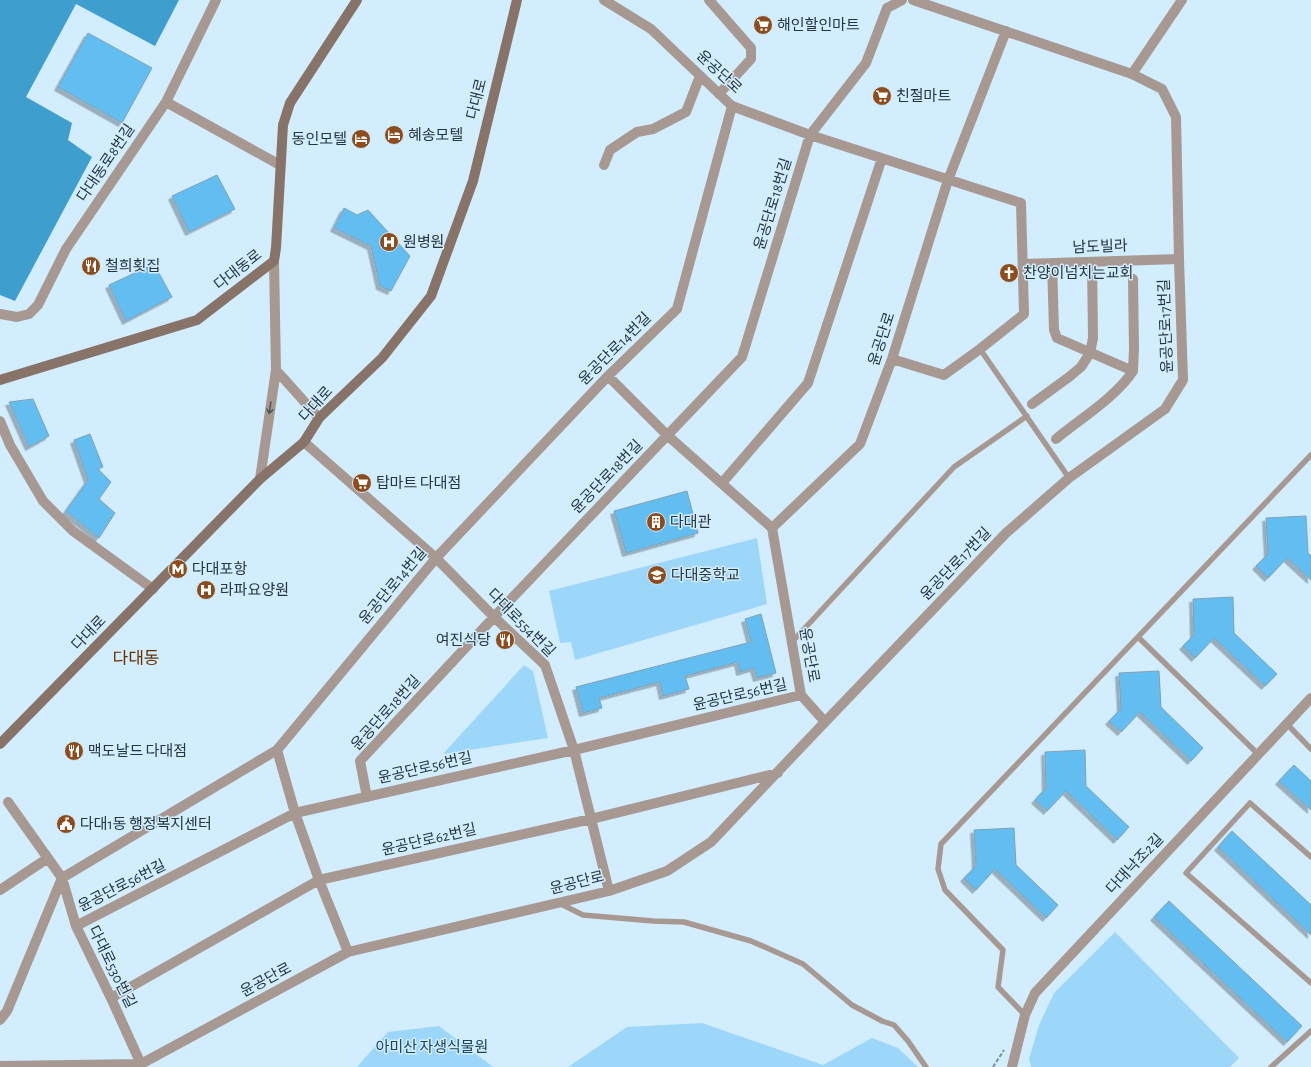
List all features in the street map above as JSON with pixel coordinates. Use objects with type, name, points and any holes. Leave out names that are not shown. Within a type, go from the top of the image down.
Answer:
[{"type":"main road","name":"다대동로","points":[[0,380],[197,320],[274,261],[283,125],[290,103],[357,0]]},
{"type":"main road","name":"다대로","points":[[0,744],[260,479],[304,442],[319,418],[382,358],[431,296],[473,181],[517,0]]},
{"type":"street","name":"다대동로8번길","points":[[0,314],[17,317],[29,314],[38,305],[66,249],[166,102],[216,0]]},
{"type":"street","name":"윤공단로","points":[[0,1066],[141,1064],[348,952],[609,891],[667,871],[712,842],[825,722],[801,695],[772,528],[860,444],[892,359],[948,180],[810,135],[732,106],[651,29],[604,0]]},
{"type":"street","points":[[709,0],[751,48],[751,59],[719,94]]},
{"type":"street","points":[[810,135],[866,63],[887,8],[902,0]]},
{"type":"street","name":"윤공단로17번길","points":[[825,722],[1006,533],[1069,478],[1165,409],[1184,380],[1179,259],[1176,117],[1162,89],[1132,74],[913,0]]},
{"type":"street","points":[[1132,74],[1182,0]]},
{"type":"street","points":[[892,359],[944,376],[1024,314],[1021,203],[948,180],[1006,31]]},
{"type":"street","points":[[604,165],[610,150],[637,132],[653,129],[686,112],[700,76]]},
{"type":"street","points":[[166,102],[280,166]]},
{"type":"street","name":"윤공단로14번길","points":[[62,878],[277,750],[436,558],[608,376],[677,309],[732,106]]},
{"type":"street","name":"윤공단로18번길","points":[[367,796],[360,761],[742,357],[810,135]]},
{"type":"street","points":[[722,483],[808,383],[882,158]]},
{"type":"street","name":"남도빌라","points":[[1023,264],[1179,259]]},
{"type":"street","points":[[260,479],[276,370],[274,261]]},
{"type":"street","points":[[1032,404],[1081,367],[1090,353],[1093,338],[1092,262]]},
{"type":"street","points":[[1052,263],[1054,330],[1057,338],[1133,371]]},
{"type":"street","points":[[1056,439],[1107,399],[1126,381],[1133,371],[1133,279]]},
{"type":"street","points":[[276,370],[319,418]]},
{"type":"street","points":[[608,376],[668,435],[772,528]]},
{"type":"street","points":[[0,421],[10,445],[43,501],[73,531],[152,589]]},
{"type":"street","name":"다대로554번길","points":[[304,442],[436,558],[494,618],[545,665],[574,750],[609,891]]},
{"type":"street","name":"윤공단로56번길","points":[[76,926],[295,813],[574,750],[801,695]]},
{"type":"street","name":"다대낙조2길","points":[[1012,1067],[1025,1016],[1035,994],[1311,698]]},
{"type":"street","points":[[277,750],[295,813],[319,880],[348,952]]},
{"type":"street","name":"윤공단로62번길","points":[[111,998],[319,880],[591,819],[778,773]]},
{"type":"street","name":"다대로530번길","points":[[8,802],[62,878],[76,926],[141,1064]]},
{"type":"street","points":[[0,890],[48,858]]},
{"type":"street","points":[[0,1020],[7,1010],[62,878]]},
{"type":"lane","points":[[980,349],[1069,478]]},
{"type":"lane","points":[[792,642],[954,468],[1027,416]]},
{"type":"lane","points":[[1025,1016],[998,987],[1003,950],[945,890],[938,869],[941,844],[1311,455]]},
{"type":"lane","points":[[1138,637],[1258,754]]},
{"type":"lane","points":[[1287,724],[1311,749]]},
{"type":"lane","points":[[1311,857],[1250,803],[1186,873],[1311,983]]},
{"type":"lane","points":[[559,903],[583,915],[684,922],[752,941],[803,964],[852,1005],[882,1021],[894,1025],[908,1041],[926,1067]]},
{"type":"lane","points":[[1271,1067],[1311,1031]]},
{"type":"green space","points":[[757,538],[767,604],[575,660],[571,642],[560,643],[549,591]]},
{"type":"green space","points":[[524,665],[533,671],[548,738],[443,754]]},
{"type":"green space","points":[[1115,932],[1239,1058],[1230,1067],[1031,1067],[1029,1059],[1039,1025],[1054,993]]},
{"type":"green space","points":[[702,1023],[823,1065],[872,1038],[898,1048],[918,1067],[568,1067],[627,1027]]},
{"type":"green space","name":"아미산 자생식물원","points":[[439,1026],[493,1067],[357,1067],[388,1032]]},
{"type":"shaded area","points":[[0,0],[179,0],[155,46],[76,4],[26,97],[72,123],[68,140],[92,157],[15,301],[0,295]]},
{"type":"building","points":[[88,33],[152,68],[122,123],[58,87]]},
{"type":"building","points":[[217,175],[235,209],[189,232],[172,196]]},
{"type":"building","points":[[344,208],[357,215],[368,210],[410,256],[391,291],[380,286],[371,246],[334,228]]},
{"type":"building","points":[[154,264],[172,297],[126,321],[109,285]]},
{"type":"building","points":[[33,399],[49,436],[29,447],[9,402]]},
{"type":"building","points":[[90,434],[103,467],[98,469],[111,482],[99,499],[115,513],[99,538],[66,511],[88,480],[74,440]]},
{"type":"building","name":"다대관","points":[[687,491],[698,533],[626,553],[614,511]]},
{"type":"building","points":[[1306,516],[1308,553],[1311,556],[1311,580],[1287,558],[1268,578],[1256,566],[1268,554],[1266,518]]},
{"type":"building","points":[[1233,597],[1234,633],[1277,674],[1265,686],[1214,638],[1195,658],[1183,646],[1194,635],[1193,599]]},
{"type":"building","points":[[761,614],[776,673],[757,678],[754,668],[740,672],[738,662],[685,676],[689,689],[663,696],[660,682],[599,698],[602,708],[583,713],[576,687],[751,642],[745,619]]},
{"type":"building","points":[[1159,671],[1161,707],[1203,748],[1191,761],[1140,712],[1121,732],[1109,721],[1121,709],[1119,673]]},
{"type":"building","points":[[1085,750],[1086,786],[1129,827],[1117,840],[1066,791],[1047,811],[1035,800],[1046,788],[1045,752]]},
{"type":"building","points":[[1294,765],[1311,781],[1311,810],[1279,781]]},
{"type":"building","points":[[1014,828],[1016,865],[1058,905],[1046,918],[995,869],[976,890],[964,878],[976,866],[974,830]]},
{"type":"building","points":[[1232,831],[1311,905],[1311,935],[1218,847]]},
{"type":"building","points":[[1169,901],[1302,1026],[1287,1042],[1154,917]]},
{"type":"place","name":"해인할인마트","points":[[763,25]]},
{"type":"place","name":"친절마트","points":[[882,96]]},
{"type":"place","name":"혜송모텔","points":[[394,135]]},
{"type":"place","name":"동인모텔","points":[[361,139]]},
{"type":"place","name":"원병원","points":[[389,242]]},
{"type":"place","name":"철희횟집","points":[[91,266]]},
{"type":"place","name":"찬양이넘치는교회","points":[[1009,273]]},
{"type":"place","name":"탑마트 다대점","points":[[362,483]]},
{"type":"place","name":"다대관","points":[[656,522]]},
{"type":"place","name":"다대포항","points":[[178,569]]},
{"type":"place","name":"다대중학교","points":[[657,575]]},
{"type":"place","name":"라파요양원","points":[[206,590]]},
{"type":"place","name":"여진식당","points":[[505,640]]},
{"type":"place","name":"맥도날드 다대점","points":[[74,751]]},
{"type":"place","name":"다대1동 행정복지센터","points":[[66,824]]},
{"type":"district","name":"다대동","points":[[136,658]]}]
